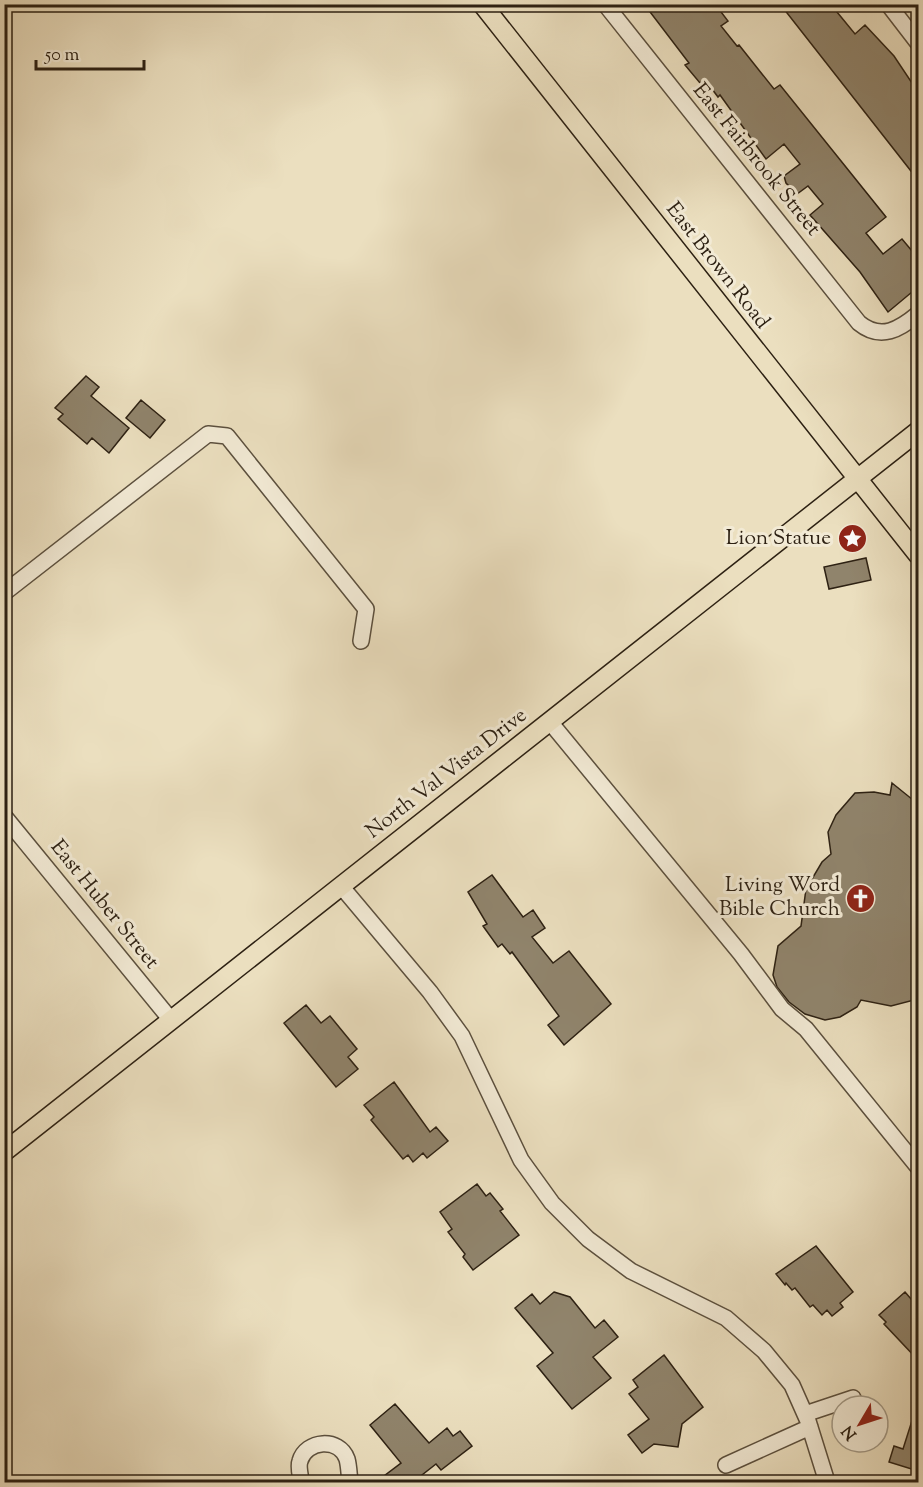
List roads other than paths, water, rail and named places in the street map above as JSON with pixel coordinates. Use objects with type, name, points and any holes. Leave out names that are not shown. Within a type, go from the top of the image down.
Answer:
[{"type":"main road","name":"East Brown Road","points":[[482,4],[918,555]]},
{"type":"main road","name":"North Val Vista Drive","points":[[4,1152],[918,431]]},
{"type":"street","name":"East Fairbrook Street","points":[[605,4],[859,323],[881,332],[902,327],[918,314]]},
{"type":"street","points":[[888,4],[918,43]]},
{"type":"street","points":[[4,593],[208,434],[227,436],[366,609],[361,641]]},
{"type":"street","points":[[550,722],[741,954],[782,1009],[806,1029],[918,1167]]},
{"type":"street","name":"East Huber Street","points":[[4,816],[171,1020]]},
{"type":"street","points":[[340,886],[430,992],[462,1036],[521,1160],[552,1203],[588,1239],[631,1271],[726,1318],[764,1351],[792,1385],[808,1421],[827,1482]]},
{"type":"street","points":[[726,1465],[830,1410]]},
{"type":"street","points":[[304,1482],[301,1480],[299,1462],[307,1449],[321,1443],[335,1446],[346,1457],[350,1482]]},
{"type":"place","name":"Lion Statue","points":[[852,539]]},
{"type":"place","name":"Living Word Bible Church","points":[[861,898]]}]
